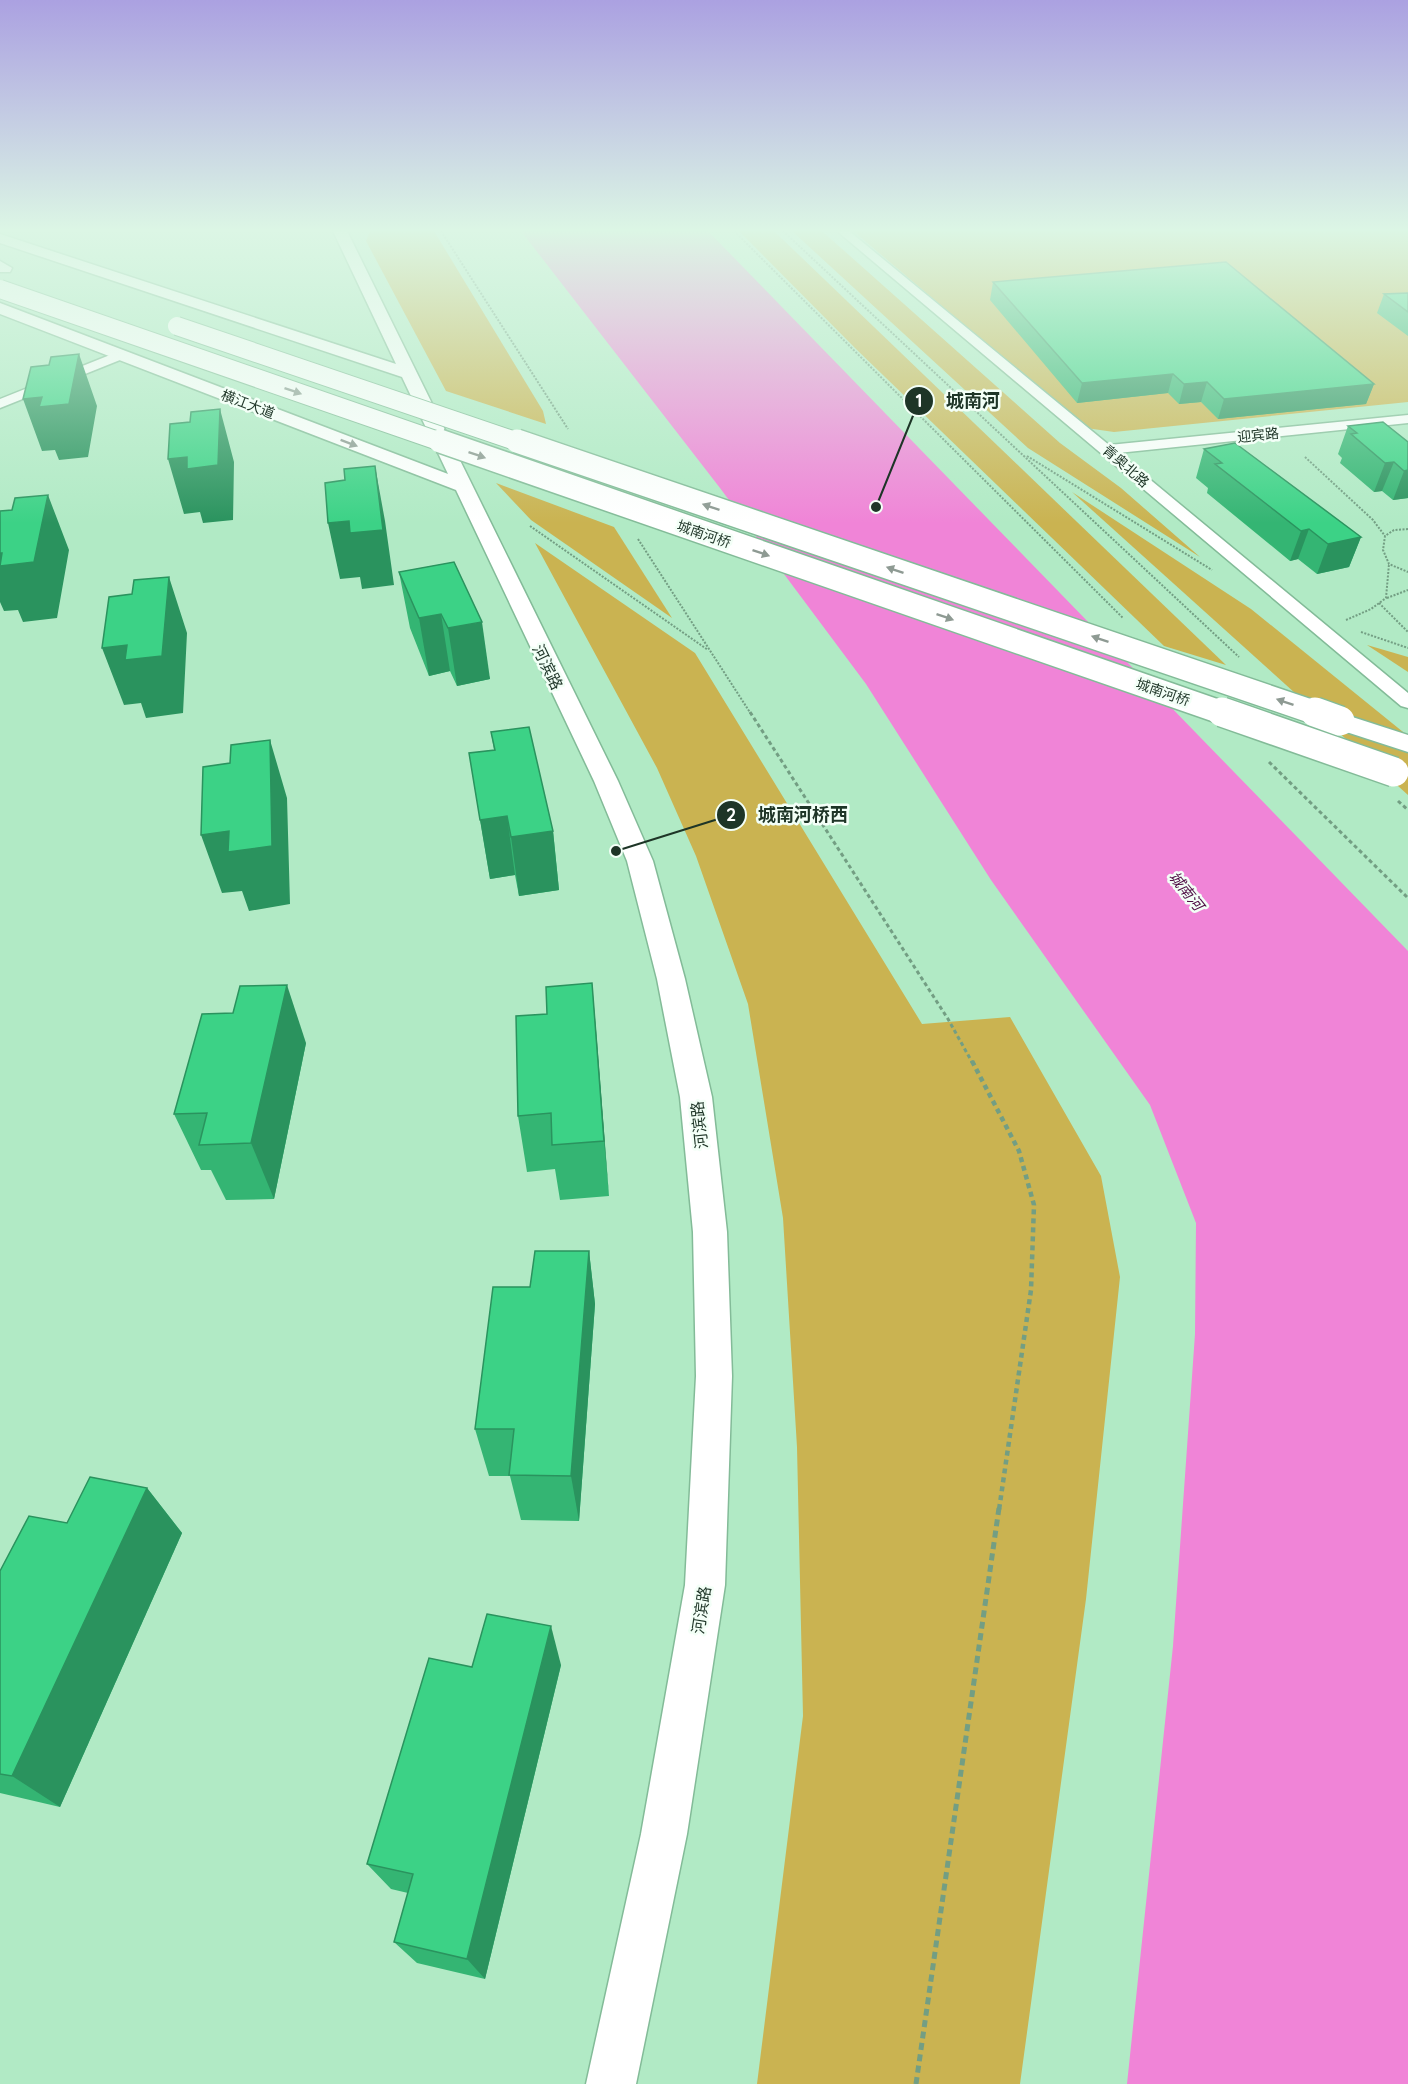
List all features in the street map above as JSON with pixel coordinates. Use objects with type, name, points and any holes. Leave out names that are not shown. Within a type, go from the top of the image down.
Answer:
[{"type":"highway","name":"城南河桥","points":[[151,328],[1400,780]]},
{"type":"highway","name":"城南河桥","points":[[183,328],[1340,721],[1408,741]]},
{"type":"street","name":"横江大道","points":[[50,328],[462,486]]},
{"type":"street","points":[[271,328],[409,374]]},
{"type":"street","name":"河滨路","points":[[387,328],[606,781],[640,861],[671,979],[696,1097],[710,1232],[714,1376],[705,1586],[664,1834],[611,2084]]},
{"type":"street","name":"青奥北路","points":[[960,328],[1408,702]]},
{"type":"street","points":[[0,404],[120,355]]},
{"type":"street","name":"迎宾路","points":[[1108,450],[1408,419]]},
{"type":"path","points":[[503,328],[569,431]]},
{"type":"path","points":[[832,328],[1130,625]]},
{"type":"path","points":[[887,328],[1241,658]]},
{"type":"path","points":[[1018,450],[1216,572]]},
{"type":"path","points":[[1305,457],[1373,520],[1385,536]]},
{"type":"path","points":[[530,526],[711,652]]},
{"type":"path","points":[[1408,529],[1394,530],[1385,536],[1380,549],[1384,561],[1408,572]]},
{"type":"path","points":[[633,531],[948,1018],[1019,1151],[1034,1205],[1031,1290],[916,2084]]},
{"type":"path","points":[[1386,598],[1389,564]]},
{"type":"path","points":[[1346,620],[1386,598],[1408,590]]},
{"type":"path","points":[[1379,603],[1408,632]]},
{"type":"path","points":[[1338,613],[1374,638],[1408,648]]},
{"type":"path","points":[[1265,757],[1408,898]]},
{"type":"path","points":[[1400,780],[1408,810]]},
{"type":"shaded area","points":[[413,328],[493,328],[543,411],[546,424],[446,391]]},
{"type":"shaded area","points":[[835,328],[875,328],[1226,665],[1164,646]]},
{"type":"shaded area","points":[[898,328],[931,328],[1060,443],[1121,488],[1200,557],[1028,448]]},
{"type":"shaded area","points":[[968,328],[1408,328],[1408,402],[1114,432],[1086,428]]},
{"type":"shaded area","points":[[496,483],[614,527],[672,618],[531,520]]},
{"type":"shaded area","points":[[1072,492],[1251,609],[1408,736],[1408,795]]},
{"type":"shaded area","points":[[535,543],[695,653],[922,1024],[1010,1017],[1101,1176],[1120,1277],[1086,1599],[1020,2084],[757,2084],[803,1716],[797,1447],[783,1218],[748,1004],[696,856],[657,768]]},
{"type":"shaded area","points":[[1367,645],[1408,657],[1408,672]]},
{"type":"water","points":[[596,328],[803,328],[1408,951],[1408,2084],[1127,2084],[1173,1646],[1195,1334],[1196,1223],[1150,1105],[991,880],[866,684],[720,488]]},
{"type":"building","points":[[1034,328],[1306,328],[1374,384],[1224,399],[1207,382],[1184,384],[1173,374],[1082,383]]},
{"type":"building","points":[[79,354],[69,404],[39,407],[42,397],[23,399],[31,367],[49,365],[51,357]]},
{"type":"building","points":[[220,409],[218,465],[187,469],[187,457],[168,459],[170,424],[190,422],[191,412]]},
{"type":"building","points":[[1383,422],[1408,442],[1408,470],[1404,471],[1394,462],[1385,463],[1351,434],[1357,433],[1348,426]]},
{"type":"building","points":[[1235,443],[1361,537],[1328,544],[1309,529],[1301,531],[1215,464],[1222,463],[1204,449]]},
{"type":"building","points":[[375,466],[383,530],[350,533],[349,521],[328,523],[325,483],[345,480],[344,469]]},
{"type":"building","points":[[48,495],[34,562],[0,566],[2,553],[0,553],[0,511],[12,510],[15,498]]},
{"type":"building","points":[[454,562],[482,622],[448,628],[441,614],[419,618],[399,572]]},
{"type":"building","points":[[169,577],[162,656],[125,660],[127,645],[102,648],[109,597],[132,594],[134,580]]},
{"type":"building","points":[[529,727],[553,831],[511,837],[507,816],[480,820],[469,753],[495,750],[491,732]]},
{"type":"building","points":[[270,740],[272,846],[228,852],[229,831],[201,835],[203,767],[230,763],[231,745]]},
{"type":"building","points":[[592,983],[604,1141],[552,1145],[551,1113],[518,1116],[516,1016],[547,1014],[546,987]]},
{"type":"building","points":[[287,985],[251,1143],[199,1145],[207,1113],[174,1114],[202,1014],[233,1013],[240,986]]},
{"type":"building","points":[[535,1251],[589,1251],[571,1476],[509,1475],[514,1429],[475,1429],[493,1287],[530,1287]]},
{"type":"building","points":[[90,1477],[147,1488],[12,1776],[0,1774],[0,1571],[29,1516],[67,1523]]},
{"type":"building","points":[[487,1614],[551,1626],[467,1959],[394,1942],[413,1874],[367,1864],[429,1658],[472,1667]]},
{"type":"place","name":"城南河","points":[[876,507]]},
{"type":"place","name":"城南河桥西","points":[[616,851]]}]
